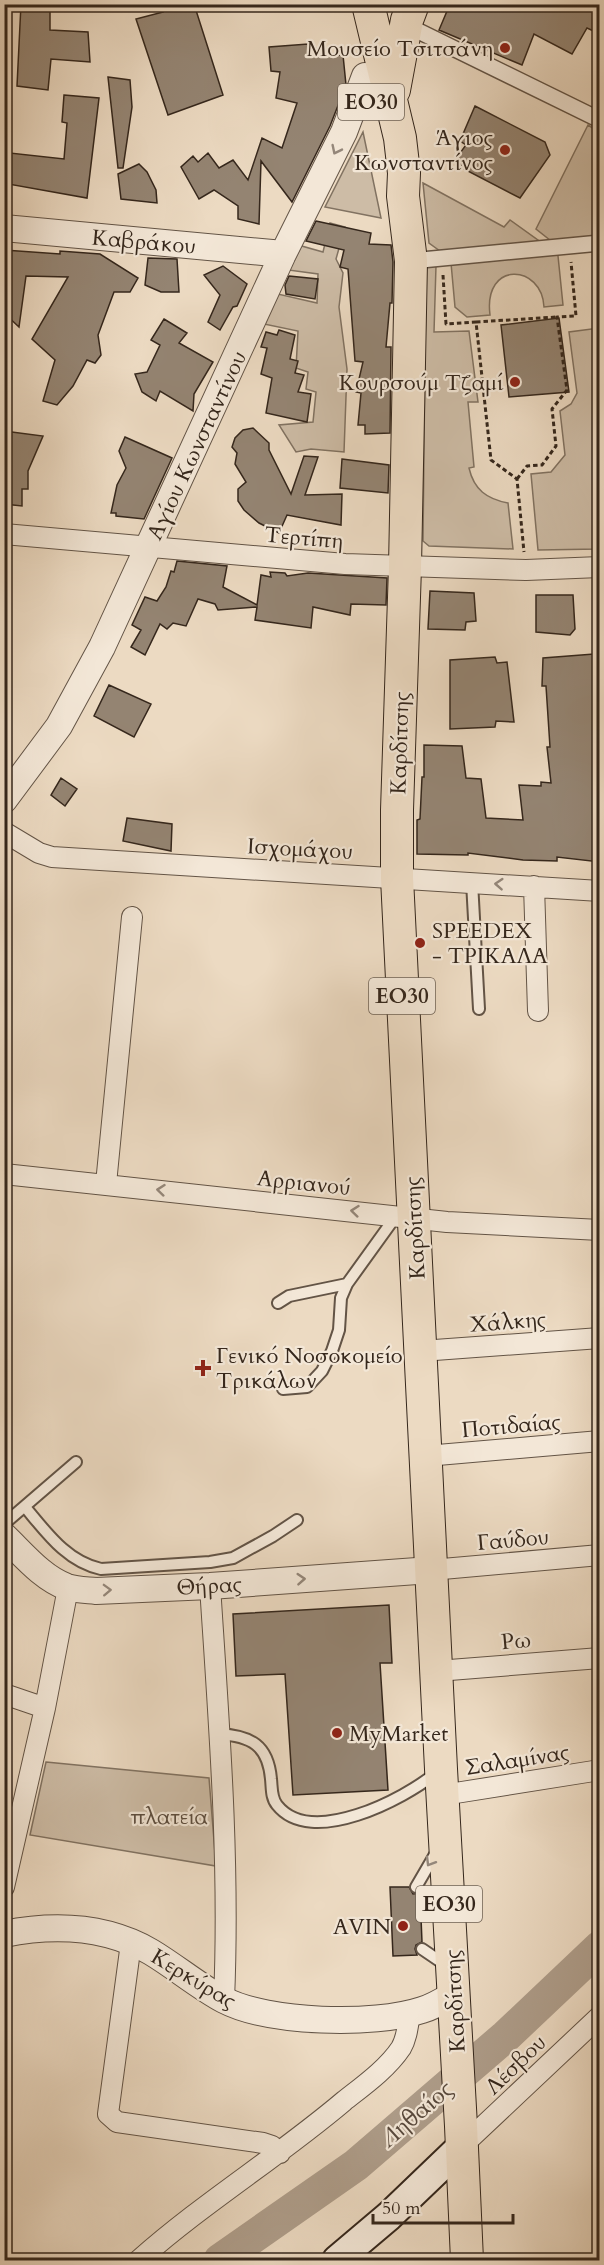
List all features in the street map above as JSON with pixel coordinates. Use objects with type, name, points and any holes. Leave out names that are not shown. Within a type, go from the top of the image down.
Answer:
[{"type":"main road","name":"ΕΟ30","points":[[347,4],[391,176],[403,196]]},
{"type":"main road","name":"ΕΟ30","points":[[368,4],[400,138],[404,173],[403,196]]},
{"type":"main road","points":[[392,106],[410,15]]},
{"type":"main road","name":"Καρδίτσης","points":[[403,196],[411,261],[405,567],[397,810],[404,1217],[421,1351],[462,2136],[466,2260]]},
{"type":"main road","points":[[337,2260],[389,2216],[462,2136]]},
{"type":"street","points":[[410,15],[600,120]]},
{"type":"street","name":"Αγίου Κωνσταντίνου","points":[[4,800],[50,740],[102,647],[283,254],[344,132],[365,76]]},
{"type":"street","name":"Καβράκου","points":[[4,228],[283,254]]},
{"type":"street","points":[[411,261],[600,243]]},
{"type":"street","name":"Τερτίπη","points":[[4,534],[345,564],[525,570],[600,567]]},
{"type":"street","name":"Ισχομάχου","points":[[4,832],[39,854],[52,857],[600,891]]},
{"type":"street","points":[[534,886],[538,1011]]},
{"type":"street","points":[[106,1184],[132,917]]},
{"type":"street","name":"Αρριανού","points":[[4,1174],[447,1222],[600,1230]]},
{"type":"street","name":"Χάλκης","points":[[421,1351],[600,1338]]},
{"type":"street","name":"Ποτιδαίας","points":[[426,1456],[600,1441]]},
{"type":"street","name":"Θήρας","points":[[4,1536],[49,1578],[68,1587],[96,1591],[210,1586],[431,1570]]},
{"type":"street","name":"Γαύδου","points":[[431,1570],[600,1555]]},
{"type":"street","points":[[210,1586],[226,1904],[224,2000]]},
{"type":"street","points":[[4,1887],[10,1836],[45,1708],[68,1587]]},
{"type":"street","name":"Ρω","points":[[437,1671],[600,1658]]},
{"type":"street","points":[[4,1694],[45,1708]]},
{"type":"street","name":"Σαλαμίνας","points":[[442,1782],[600,1770]]},
{"type":"street","name":"Κερκύρας","points":[[4,1934],[68,1928],[103,1933],[131,1942],[149,1951],[224,2000],[253,2011],[291,2018],[365,2018],[410,2013],[428,2008],[453,1982]]},
{"type":"street","points":[[131,1942],[108,2115],[117,2122],[263,2143],[280,2153]]},
{"type":"street","points":[[139,2260],[208,2205],[280,2153],[390,2061],[404,2043],[410,2013]]},
{"type":"street","name":"Λέσβου","points":[[462,2136],[600,2016]]},
{"type":"lane","points":[[472,882],[478,1009]]},
{"type":"lane","points":[[283,1389],[307,1387],[322,1371],[339,1330],[341,1298],[347,1284],[404,1217]]},
{"type":"lane","points":[[278,1303],[290,1296],[347,1284]]},
{"type":"lane","points":[[4,1524],[76,1462]]},
{"type":"lane","points":[[25,1507],[57,1545],[75,1559],[101,1569],[210,1562],[233,1558],[297,1520]]},
{"type":"lane","points":[[219,1734],[242,1736],[258,1745],[268,1761],[273,1796],[277,1805],[297,1820],[308,1822],[332,1820],[364,1813],[407,1793],[442,1782]]},
{"type":"lane","points":[[416,1887],[445,1838]]},
{"type":"lane","points":[[422,1949],[453,1982]]},
{"type":"path","points":[[443,258],[446,324],[576,316],[569,245]]},
{"type":"path","points":[[525,570],[517,478],[527,466],[542,465],[556,446],[552,409],[567,390],[557,317]]},
{"type":"path","points":[[476,322],[491,460],[517,478]]},
{"type":"green space","points":[[588,125],[599,132],[599,240],[555,244],[536,229]]},
{"type":"green space","points":[[363,132],[381,218],[325,207]]},
{"type":"green space","points":[[423,183],[504,227],[510,220],[542,243],[440,251],[429,243]]},
{"type":"green space","points":[[330,223],[345,227],[336,259],[343,273],[339,307],[347,369],[344,452],[311,449],[296,452],[279,425],[313,422],[316,392],[306,389],[308,372],[296,368],[298,331],[264,324],[278,294],[317,303],[318,274],[288,270],[298,245],[323,252]]},
{"type":"green space","points":[[552,251],[558,256],[563,305],[544,307],[541,293],[534,282],[524,276],[514,274],[503,277],[495,284],[490,297],[490,315],[467,317],[455,307],[451,263]]},
{"type":"green space","points":[[436,266],[434,332],[469,331],[478,402],[468,402],[474,467],[469,468],[471,476],[482,492],[508,503],[513,549],[429,546],[423,541],[426,267]]},
{"type":"green space","points":[[599,328],[599,549],[538,550],[531,474],[551,472],[565,455],[560,411],[571,404],[577,393],[569,332]]},
{"type":"green space","name":"πλατεία","points":[[46,1762],[209,1778],[216,1866],[30,1835]]},
{"type":"building","points":[[21,4],[50,6],[50,30],[88,32],[90,62],[51,59],[48,90],[17,86]]},
{"type":"building","points":[[159,4],[194,4],[223,95],[168,115],[136,19],[163,12]]},
{"type":"building","name":"Μουσείο Τσιτσάνη","points":[[450,4],[578,4],[600,14],[600,34],[587,28],[572,54],[534,34],[522,65],[439,30]]},
{"type":"building","points":[[308,44],[309,50],[325,46],[325,56],[343,55],[346,85],[330,126],[292,202],[261,161],[259,224],[238,219],[238,206],[214,190],[199,199],[181,167],[193,156],[198,162],[208,153],[219,168],[233,160],[248,180],[262,138],[282,148],[297,103],[276,98],[280,72],[271,71],[269,47]]},
{"type":"building","points":[[108,77],[130,80],[132,107],[123,168],[118,168]]},
{"type":"building","points":[[64,95],[99,98],[87,198],[8,184],[10,153],[64,159],[67,123],[62,122]]},
{"type":"building","name":"Άγιος Κωνσταντίνος","points":[[475,106],[545,142],[550,155],[520,198],[462,168],[457,157],[466,145],[460,141]]},
{"type":"building","points":[[139,164],[147,172],[156,190],[157,203],[121,199],[118,174]]},
{"type":"building","points":[[316,221],[371,233],[369,244],[391,245],[392,303],[390,303],[386,347],[391,347],[390,433],[365,434],[365,425],[358,425],[361,393],[356,392],[363,362],[355,361],[348,269],[340,267],[344,250],[306,241]]},
{"type":"building","points":[[4,250],[100,254],[138,278],[130,292],[114,292],[98,335],[101,355],[95,363],[87,360],[73,386],[57,405],[43,401],[55,360],[32,339],[68,277],[26,276],[19,327],[4,313]]},
{"type":"building","points":[[148,258],[177,259],[179,292],[161,292],[145,285]]},
{"type":"building","points":[[223,266],[247,284],[237,306],[233,307],[220,330],[208,322],[220,295],[204,275]]},
{"type":"building","points":[[289,276],[318,279],[315,299],[286,294],[285,285]]},
{"type":"building","points":[[559,318],[569,392],[509,397],[501,325]]},
{"type":"building","points":[[164,319],[187,333],[179,343],[213,362],[194,394],[193,411],[160,391],[156,401],[142,392],[135,374],[147,372],[160,345],[151,340]]},
{"type":"building","points":[[279,330],[295,335],[290,359],[298,361],[295,373],[304,375],[298,392],[311,394],[307,422],[266,413],[272,378],[261,374],[267,348],[261,347],[266,332],[277,335]]},
{"type":"building","points":[[253,428],[269,443],[269,450],[291,494],[304,456],[318,457],[305,495],[342,494],[341,525],[287,515],[279,533],[259,523],[244,510],[238,501],[238,489],[246,482],[235,464],[237,453],[232,447],[235,438],[243,430]]},
{"type":"building","points":[[4,431],[43,436],[28,471],[28,489],[22,489],[22,506],[4,504]]},
{"type":"building","points":[[125,437],[172,458],[144,519],[116,516],[116,513],[111,513],[117,485],[126,468],[119,451]]},
{"type":"building","points":[[342,459],[389,465],[388,493],[340,488]]},
{"type":"building","points":[[177,561],[227,566],[223,587],[257,605],[261,575],[271,577],[270,572],[285,573],[287,576],[308,573],[387,578],[386,605],[351,604],[350,615],[313,607],[311,628],[255,620],[257,607],[218,610],[215,604],[198,599],[186,626],[173,623],[167,629],[160,624],[145,655],[131,647],[141,630],[132,625],[145,597],[157,601],[166,587],[171,571],[174,572]]},
{"type":"building","points":[[430,591],[474,593],[476,621],[466,622],[465,630],[428,629]]},
{"type":"building","points":[[536,595],[573,595],[575,629],[570,635],[536,632]]},
{"type":"building","points":[[594,654],[596,658],[600,658],[600,862],[557,857],[557,861],[523,860],[468,853],[468,855],[417,854],[417,820],[420,819],[422,777],[424,777],[424,745],[462,746],[466,778],[481,779],[486,818],[523,820],[519,785],[541,786],[541,782],[551,783],[547,747],[550,747],[546,686],[542,686],[543,658]]},
{"type":"building","points":[[495,657],[497,663],[507,662],[514,722],[496,721],[495,727],[450,729],[450,660]]},
{"type":"building","points":[[109,685],[151,704],[134,737],[94,716]]},
{"type":"building","points":[[61,778],[77,789],[65,806],[51,795]]},
{"type":"building","points":[[127,818],[172,824],[171,851],[123,841]]},
{"type":"building","name":"MyMarket","points":[[389,1605],[392,1663],[380,1663],[388,1790],[293,1795],[285,1674],[236,1676],[233,1614]]},
{"type":"building","points":[[390,1887],[409,1887],[413,1894],[420,1893],[422,1942],[416,1945],[417,1955],[393,1956]]},
{"type":"waterway","name":"Ληθαίος","points":[[220,2260],[356,2165],[506,2036],[600,1947]]},
{"type":"place","name":"Μουσείο Τσιτσάνη","points":[[505,48]]},
{"type":"place","name":"Άγιος Κωνσταντίνος","points":[[505,150]]},
{"type":"place","name":"Κουρσούμ Τζαμί","points":[[515,382]]},
{"type":"place","name":"SPEEDEX - ΤΡΙΚΑΛΑ","points":[[420,943]]},
{"type":"place","name":"Γενικό Νοσοκομείο Τρικάλων","points":[[203,1368]]},
{"type":"place","name":"MyMarket","points":[[337,1733]]},
{"type":"place","name":"AVIN","points":[[403,1926]]}]
